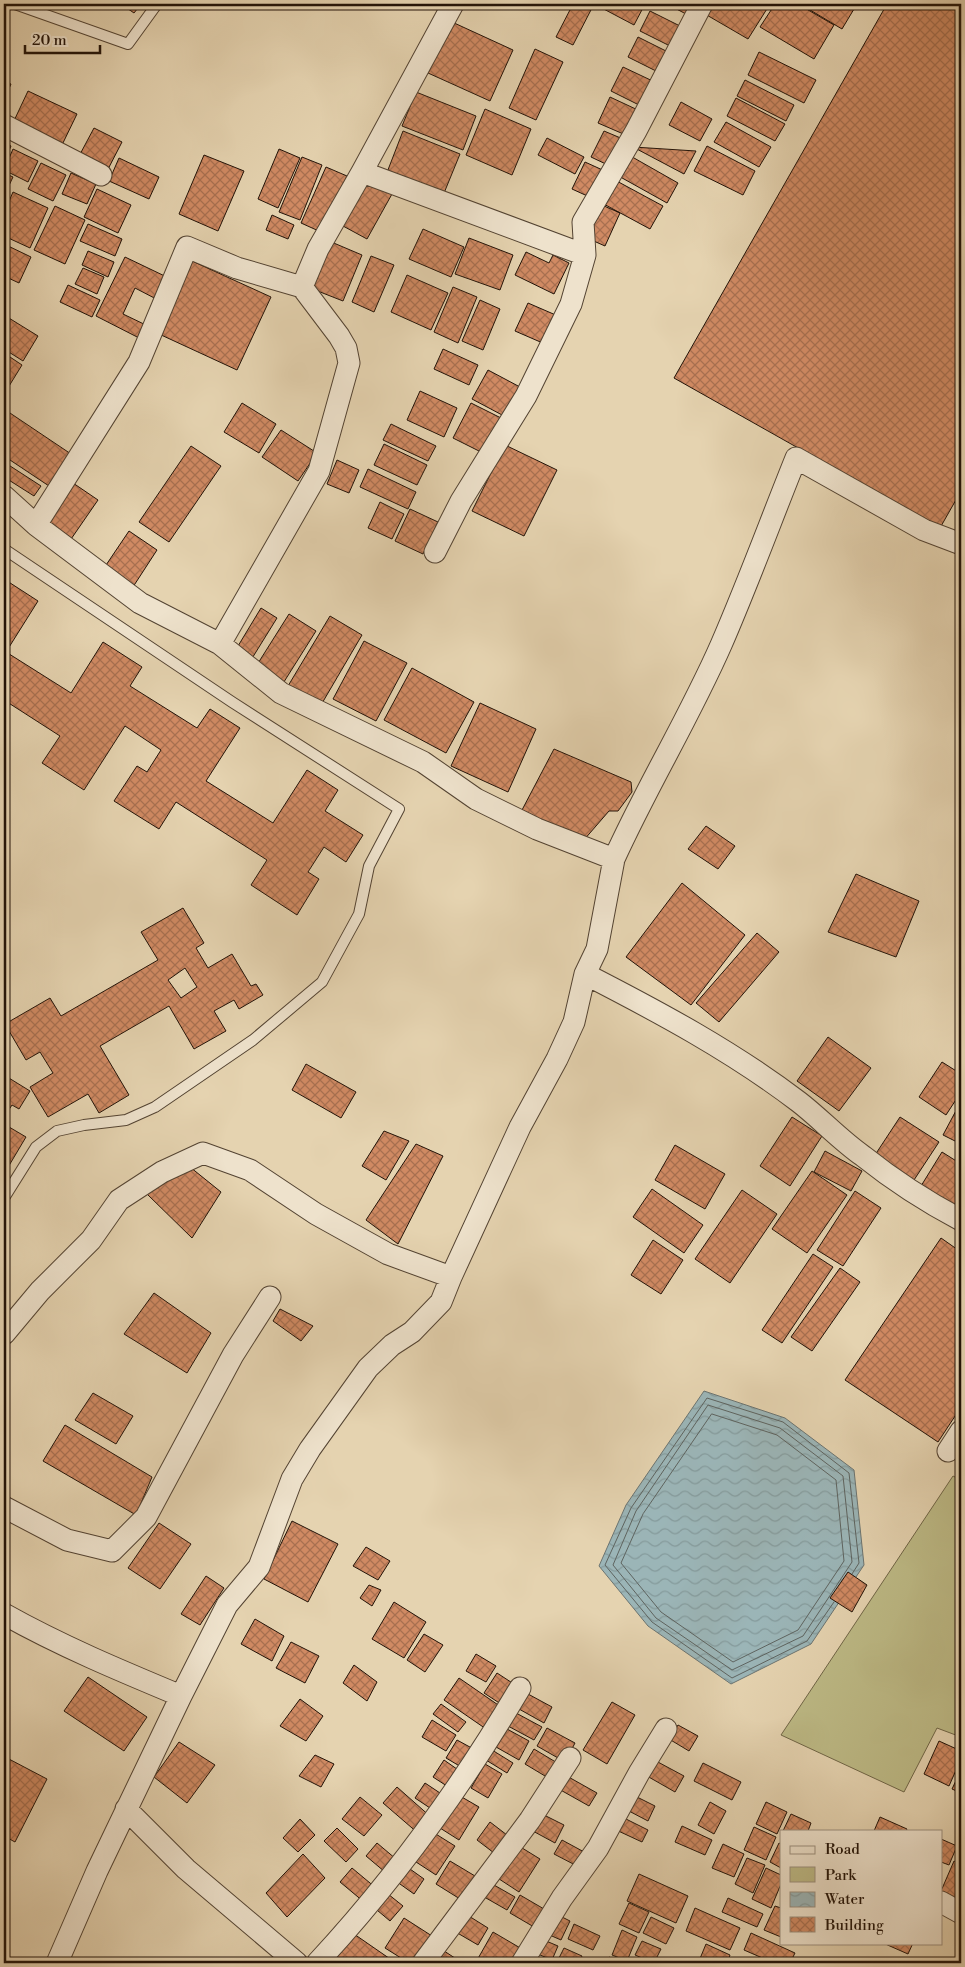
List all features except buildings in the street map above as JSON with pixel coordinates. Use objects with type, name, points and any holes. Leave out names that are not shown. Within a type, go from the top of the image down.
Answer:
[{"type":"street","points":[[302,287],[318,249],[453,4]]},
{"type":"street","points":[[435,552],[461,501],[526,396],[571,304],[585,255],[583,222],[636,131],[702,4]]},
{"type":"street","points":[[4,125],[101,175]]},
{"type":"street","points":[[362,172],[585,255]]},
{"type":"street","points":[[36,525],[139,362],[187,247],[237,268],[302,287],[339,336],[346,348],[349,364],[319,471],[220,644]]},
{"type":"street","points":[[57,1963],[126,1809],[227,1605],[259,1567],[292,1479],[310,1449],[368,1368],[392,1345],[412,1332],[441,1302],[520,1127],[557,1059],[574,1022],[585,974],[597,949],[614,859],[636,810],[670,748],[720,646],[796,458],[924,530],[961,544]]},
{"type":"street","points":[[4,496],[36,525],[140,603],[220,644],[281,693],[423,762],[476,799],[537,829],[614,859]]},
{"type":"street","points":[[585,974],[651,1008],[732,1055],[800,1103],[862,1156],[939,1208],[961,1220]]},
{"type":"street","points":[[4,1334],[40,1291],[91,1240],[119,1200],[162,1172],[203,1153],[250,1170],[316,1214],[388,1254],[451,1277]]},
{"type":"street","points":[[4,1507],[67,1540],[112,1551],[146,1517],[233,1355],[270,1297]]},
{"type":"street","points":[[948,1451],[961,1431]]},
{"type":"street","points":[[4,1614],[41,1635],[96,1661],[181,1696]]},
{"type":"street","points":[[317,1963],[353,1924],[414,1847],[486,1746],[520,1688]]},
{"type":"street","points":[[522,1963],[562,1898],[598,1848],[639,1773],[666,1729]]},
{"type":"street","points":[[423,1963],[530,1820],[570,1758]]},
{"type":"street","points":[[126,1809],[186,1869],[297,1963]]},
{"type":"street","points":[[942,1903],[961,1913]]},
{"type":"lane","points":[[15,4],[124,44],[130,43],[157,4]]},
{"type":"lane","points":[[4,549],[232,702],[399,808],[368,866],[359,914],[322,982],[253,1040],[155,1107],[126,1120],[84,1125],[57,1131],[36,1147],[4,1198]]},
{"type":"green space","points":[[953,1476],[961,1480],[961,1737],[937,1728],[904,1792],[781,1735]]},
{"type":"water","points":[[704,1391],[785,1418],[854,1470],[864,1565],[811,1644],[731,1684],[648,1626],[599,1566],[626,1505]]}]
